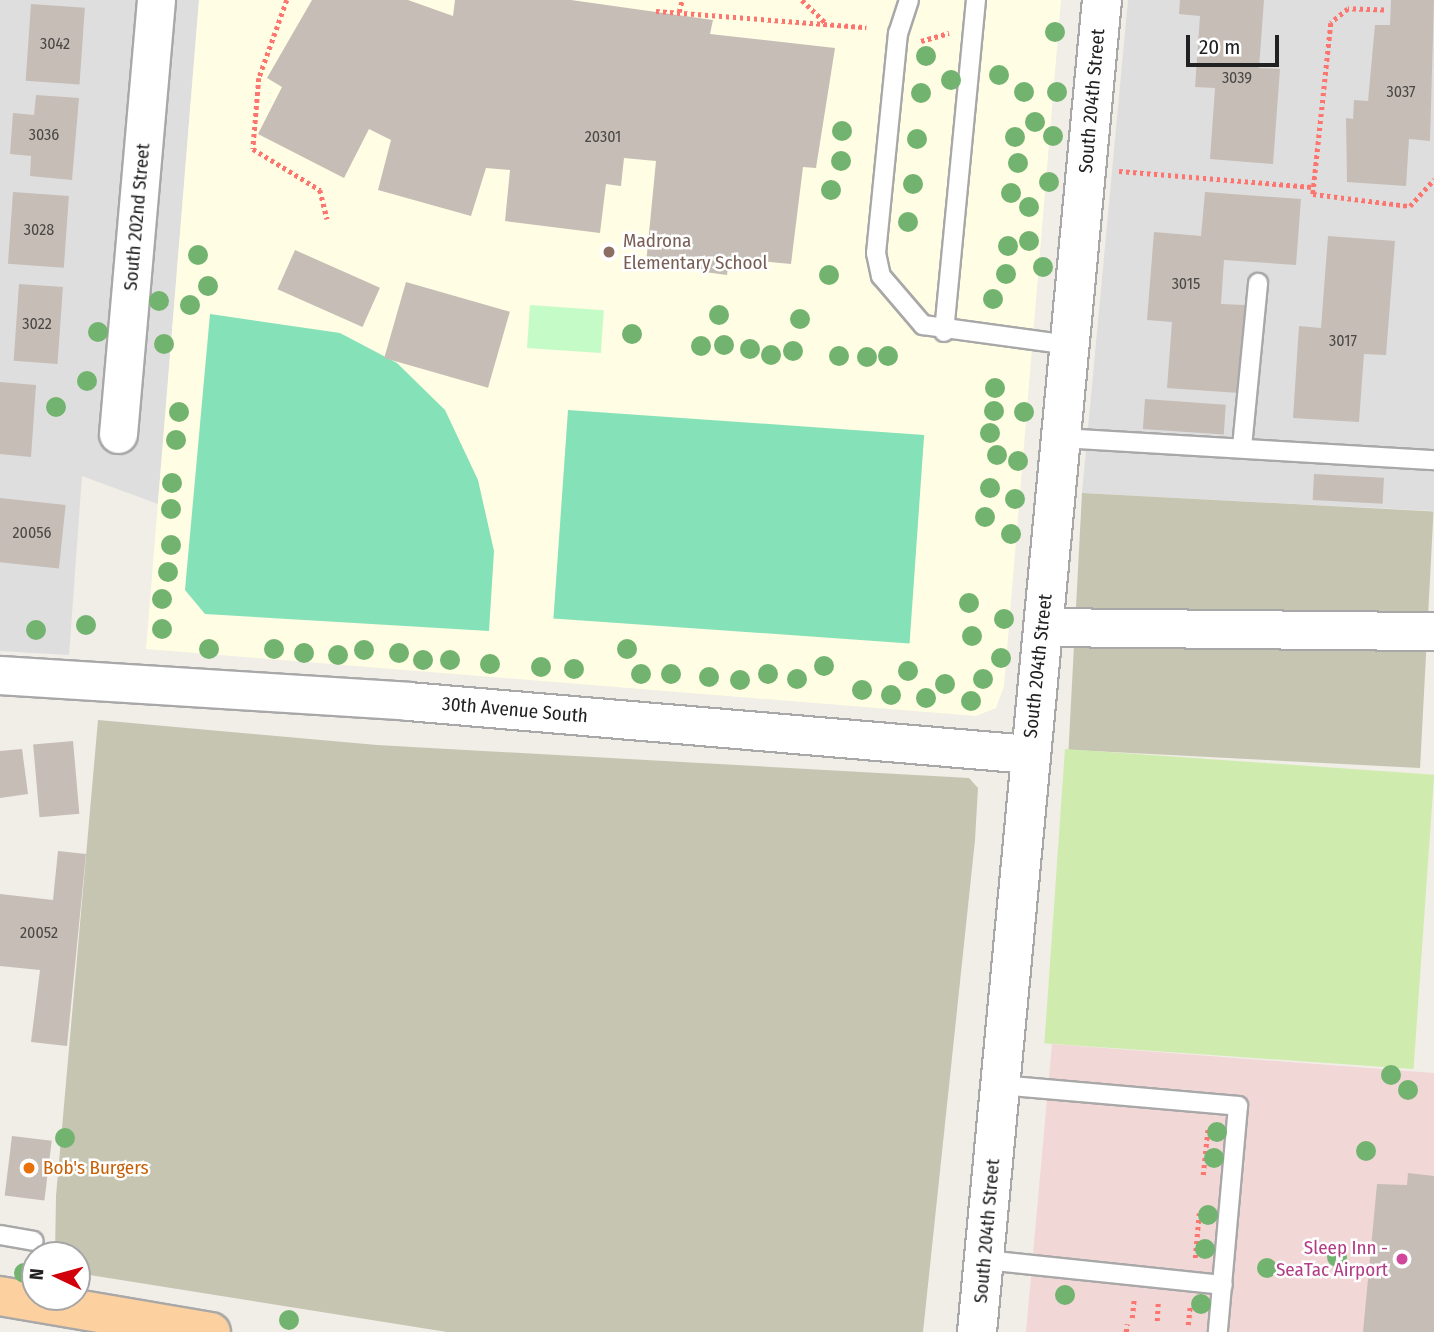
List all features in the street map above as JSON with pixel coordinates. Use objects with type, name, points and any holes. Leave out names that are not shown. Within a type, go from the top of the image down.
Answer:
[{"type":"main road","points":[[0,1296],[211,1332]]},
{"type":"street","name":"South 202nd Street","points":[[118,434],[156,0]]},
{"type":"street","name":"South 204th Street","points":[[977,1332],[1029,754],[1062,438],[1102,0]]},
{"type":"street","points":[[1042,627],[1434,631]]},
{"type":"street","name":"30th Avenue South","points":[[0,675],[408,701],[1029,754]]},
{"type":"lane","points":[[909,0],[898,33],[876,253],[881,276],[900,302],[923,325],[944,332],[1069,345]]},
{"type":"lane","points":[[944,332],[976,0]]},
{"type":"lane","points":[[1242,447],[1258,283]]},
{"type":"lane","points":[[1062,438],[1434,460]]},
{"type":"lane","points":[[1000,1085],[1238,1106],[1218,1332]]},
{"type":"lane","points":[[0,1235],[33,1241]]},
{"type":"lane","points":[[985,1260],[1223,1285]]},
{"type":"path","points":[[287,0],[259,78],[253,149],[320,190],[327,219]]},
{"type":"path","points":[[679,12],[682,0]]},
{"type":"path","points":[[802,0],[827,24]]},
{"type":"path","points":[[1384,10],[1348,9],[1331,23],[1313,194],[1355,203],[1410,206],[1434,179]]},
{"type":"path","points":[[656,11],[866,27]]},
{"type":"path","points":[[916,41],[956,30]]},
{"type":"path","points":[[1110,170],[1314,187]]},
{"type":"path","points":[[1203,1175],[1208,1127]]},
{"type":"path","points":[[1194,1266],[1199,1213]]},
{"type":"path","points":[[1132,1318],[1134,1294]]},
{"type":"path","points":[[1157,1321],[1158,1297]]},
{"type":"path","points":[[1188,1325],[1190,1305]]},
{"type":"path","points":[[1126,1332],[1127,1324]]},
{"type":"shaded area","points":[[0,0],[199,0],[158,504],[82,476],[69,655],[0,651]]},
{"type":"shaded area","name":"Madrona Elementary School","points":[[199,0],[1061,0],[1004,686],[996,708],[976,716],[146,649]]},
{"type":"shaded area","points":[[1128,0],[1434,0],[1434,511],[1082,493]]},
{"type":"shaded area","points":[[1082,493],[1434,511],[1420,768],[1069,750]]},
{"type":"shaded area","points":[[98,720],[377,745],[969,778],[978,788],[975,840],[923,1332],[447,1332],[91,1275],[91,1241],[55,1241],[56,1196]]},
{"type":"shaded area","points":[[1052,1044],[1434,1073],[1434,1332],[1026,1332]]},
{"type":"green space","points":[[530,305],[604,310],[601,353],[527,348]]},
{"type":"green space","points":[[210,314],[340,333],[397,363],[445,410],[478,480],[494,551],[489,631],[205,614],[185,590]]},
{"type":"green space","points":[[568,410],[924,435],[910,643],[553,618]]},
{"type":"green space","points":[[1065,749],[1434,775],[1414,1069],[1044,1043]]},
{"type":"building","points":[[312,0],[408,0],[453,16],[455,0],[571,0],[713,20],[710,34],[835,48],[816,168],[803,167],[791,264],[729,258],[727,275],[646,264],[656,161],[624,158],[621,186],[606,184],[600,233],[505,221],[510,170],[486,168],[471,216],[378,190],[391,140],[369,129],[344,178],[258,134],[282,87],[267,78]]},
{"type":"building","points":[[1180,0],[1264,0],[1259,68],[1280,69],[1273,164],[1210,159],[1215,88],[1195,87],[1200,16],[1179,14]]},
{"type":"building","points":[[1391,0],[1434,0],[1430,141],[1409,139],[1406,186],[1347,182],[1346,118],[1353,119],[1354,100],[1368,101],[1375,25],[1390,25]]},
{"type":"building","points":[[31,4],[85,8],[79,85],[26,81]]},
{"type":"building","points":[[36,95],[79,98],[72,180],[30,176],[31,156],[10,154],[13,113],[34,115]]},
{"type":"building","points":[[13,192],[69,196],[64,268],[8,264]]},
{"type":"building","points":[[1205,192],[1301,199],[1296,265],[1224,260],[1221,304],[1245,305],[1239,393],[1167,388],[1172,322],[1147,320],[1154,232],[1201,236]]},
{"type":"building","points":[[1328,236],[1395,241],[1386,355],[1364,354],[1359,422],[1293,418],[1299,326],[1321,328]]},
{"type":"building","points":[[295,250],[380,288],[362,327],[278,289]]},
{"type":"building","points":[[406,282],[510,312],[488,388],[384,358]]},
{"type":"building","points":[[19,284],[63,287],[58,364],[14,361]]},
{"type":"building","points":[[0,382],[36,385],[31,457],[0,454]]},
{"type":"building","points":[[1145,399],[1226,405],[1224,435],[1143,429]]},
{"type":"building","points":[[1314,474],[1384,478],[1383,504],[1313,500]]},
{"type":"building","points":[[0,498],[66,505],[59,569],[0,562]]},
{"type":"building","points":[[73,741],[79,814],[40,817],[33,744]]},
{"type":"building","points":[[22,749],[28,794],[0,798],[0,751]]},
{"type":"building","points":[[58,851],[86,854],[67,1046],[31,1042],[40,970],[0,966],[0,894],[53,900]]},
{"type":"building","name":"Bob's Burgers","points":[[12,1136],[52,1141],[44,1200],[5,1196]]},
{"type":"building","name":"Sleep Inn - SeaTac Airport","points":[[1408,1173],[1434,1176],[1434,1332],[1363,1332],[1377,1184],[1407,1185]]},
{"type":"place","name":"Madrona Elementary School","points":[[609,252]]},
{"type":"place","name":"Bob's Burgers","points":[[29,1168]]},
{"type":"place","name":"Sleep Inn - SeaTac Airport","points":[[1402,1259]]}]
